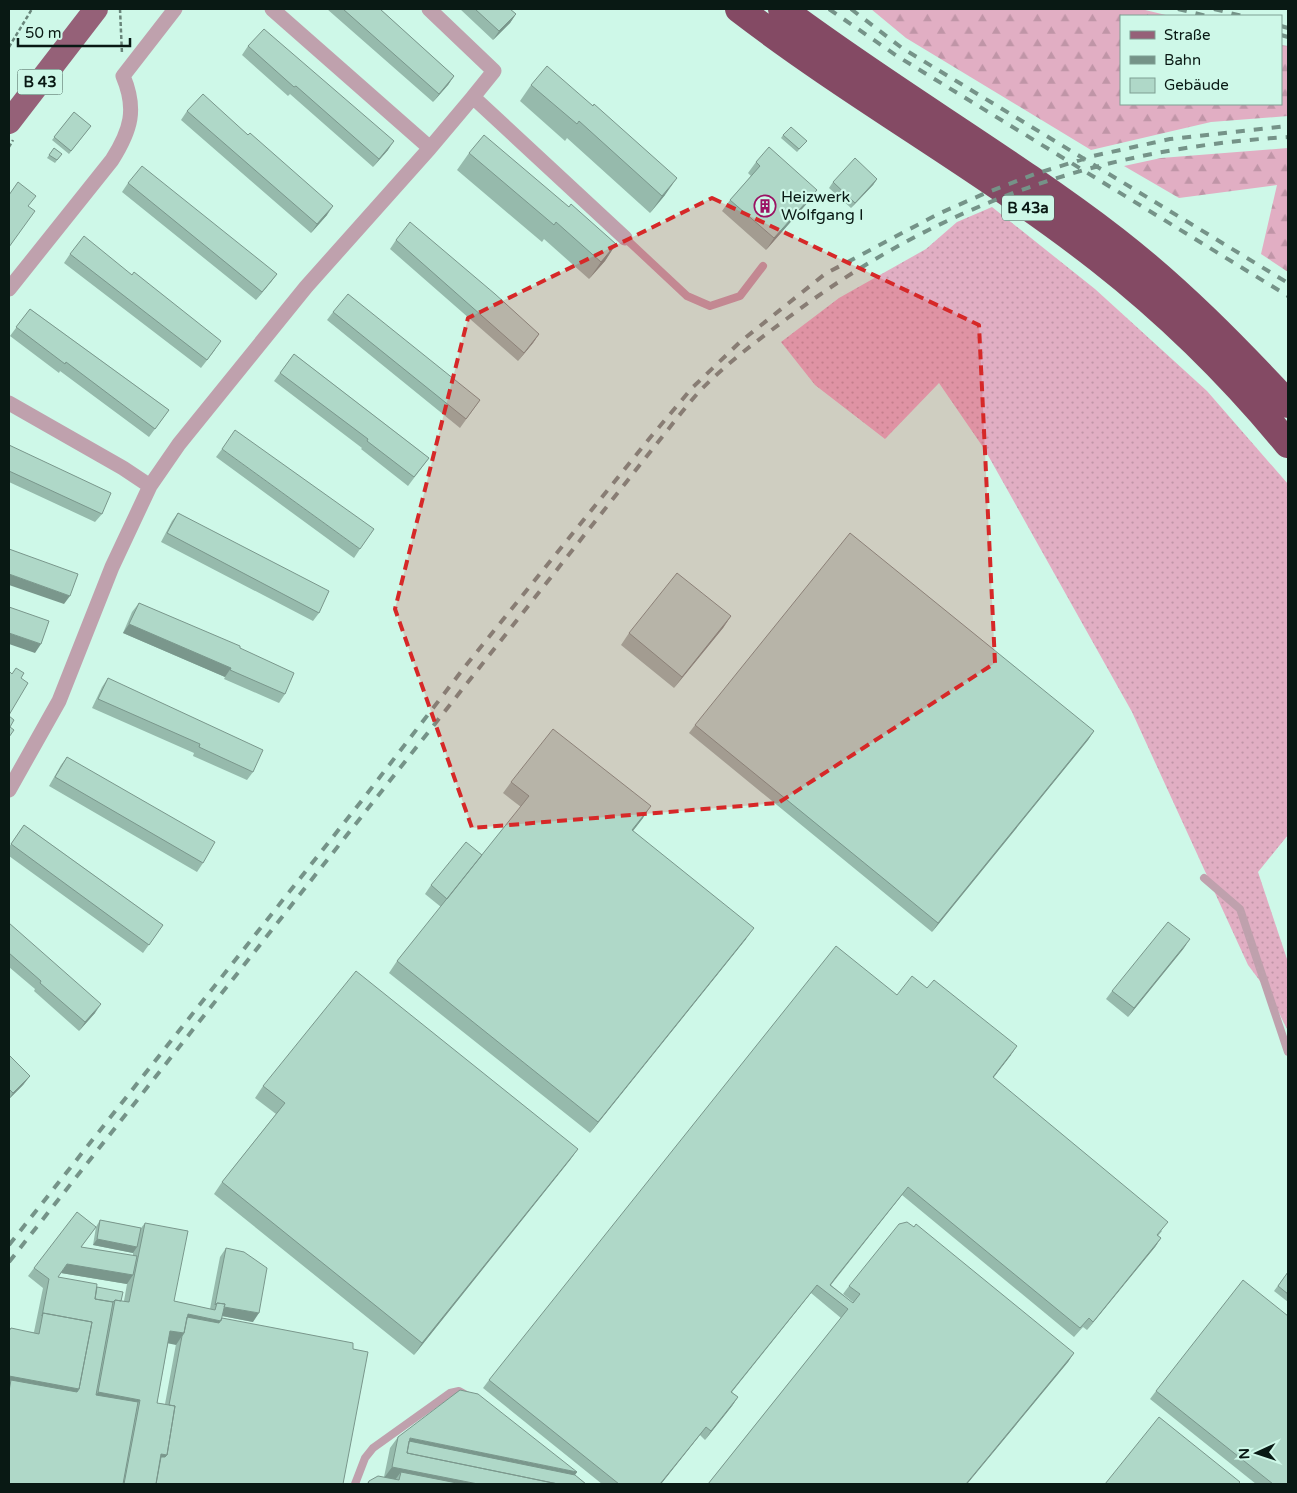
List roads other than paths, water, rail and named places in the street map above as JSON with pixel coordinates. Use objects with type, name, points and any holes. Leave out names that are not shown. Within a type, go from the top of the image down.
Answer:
[{"type":"highway","name":"B 43a","points":[[739,9],[848,87],[986,179],[1099,260],[1193,342],[1237,385],[1288,444]]},
{"type":"highway","name":"B 43a","points":[[782,9],[1063,201],[1115,240],[1215,328],[1288,404]]},
{"type":"main road","name":"B 43","points":[[9,122],[96,9]]},
{"type":"street","points":[[9,289],[112,160],[126,139],[131,122],[130,102],[123,76],[176,9]]},
{"type":"street","points":[[272,9],[430,148]]},
{"type":"street","points":[[9,790],[59,701],[116,559],[150,486],[184,438],[306,287],[430,148],[494,71],[429,9]]},
{"type":"street","points":[[473,98],[625,238]]},
{"type":"street","points":[[9,403],[124,468],[150,486]]},
{"type":"lane","points":[[625,238],[687,296],[710,306],[740,296],[763,266]]},
{"type":"lane","points":[[1204,878],[1240,909],[1288,1052]]},
{"type":"lane","points":[[355,1484],[365,1458],[372,1448],[450,1393],[459,1391],[473,1400]]},
{"type":"railway","points":[[829,9],[897,56],[1288,296]]},
{"type":"railway","points":[[851,9],[902,48],[1288,283]]},
{"type":"railway","points":[[1178,9],[1203,15]]},
{"type":"railway","points":[[1214,9],[1238,15]]},
{"type":"railway","points":[[1282,26],[1288,28]]},
{"type":"railway","points":[[1282,35],[1288,37]]},
{"type":"railway","points":[[9,1245],[363,799],[467,664],[649,439],[692,388],[740,342],[825,274],[938,214],[988,192],[1035,174],[1093,156],[1170,139],[1288,126]]},
{"type":"railway","points":[[9,1262],[680,414],[718,373],[777,326],[846,277],[904,243],[964,213],[1025,189],[1088,169],[1153,154],[1219,143],[1288,137]]},
{"type":"place","name":"Heizwerk Wolfgang I","points":[[765,206]]}]
